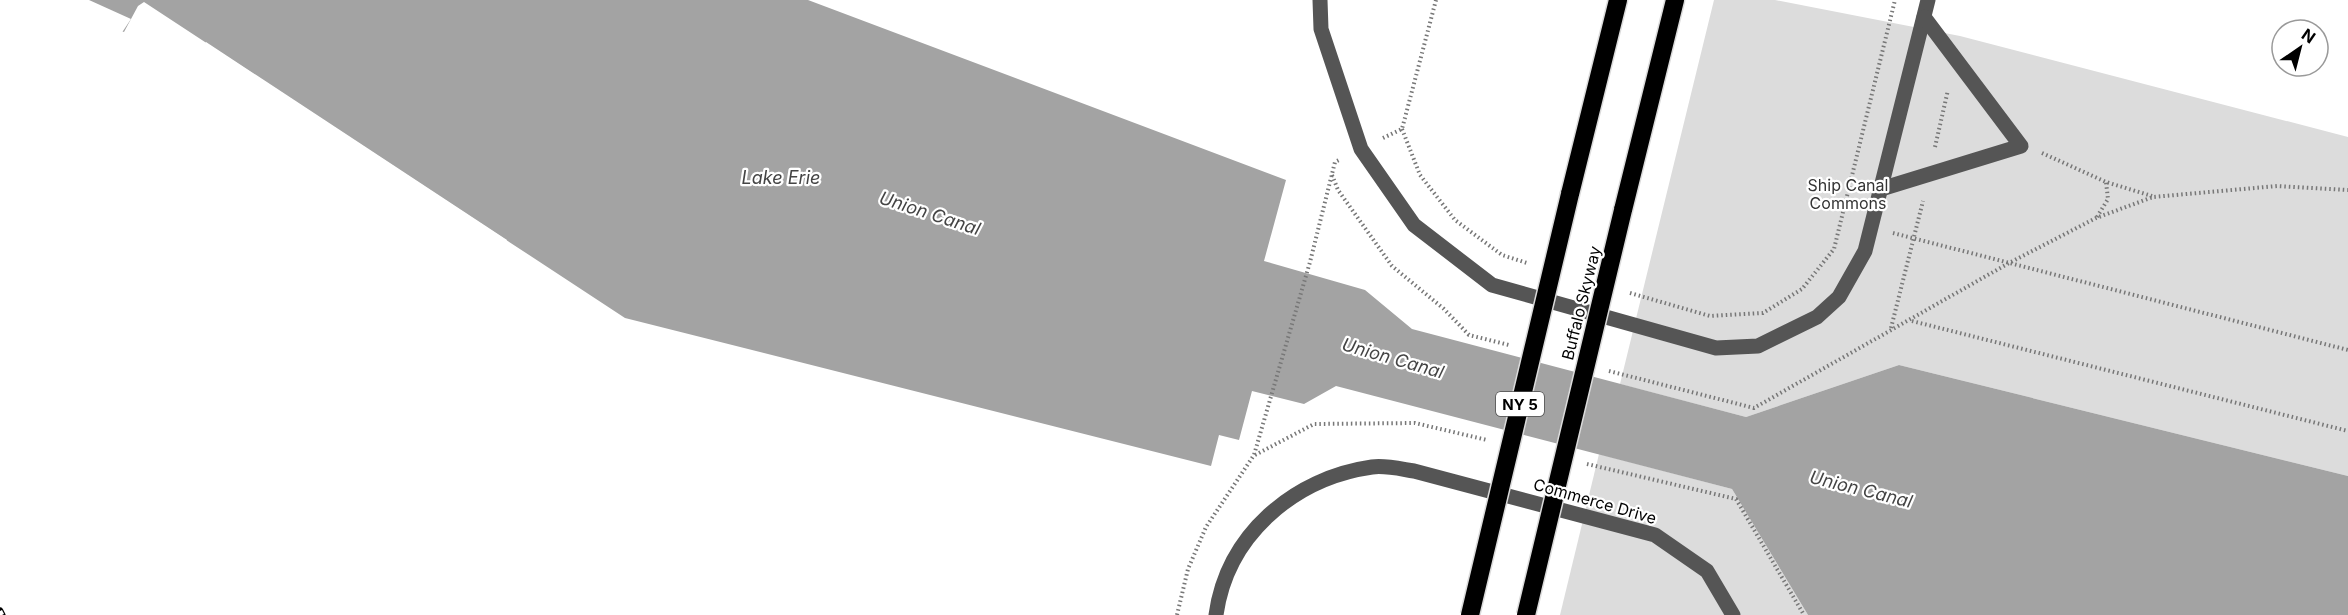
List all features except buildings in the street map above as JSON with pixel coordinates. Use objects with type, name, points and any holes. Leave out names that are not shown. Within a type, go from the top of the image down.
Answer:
[{"type":"highway","name":"NY 5","points":[[1470,615],[1618,0]]},
{"type":"highway","name":"Buffalo Skyway","points":[[1526,615],[1675,0]]},
{"type":"street","points":[[1320,0],[1321,29],[1361,149],[1414,225],[1492,285],[1716,348],[1758,346],[1817,317],[1839,297],[1865,251],[1928,0]]},
{"type":"street","points":[[1881,189],[2021,146],[1924,17]]},
{"type":"street","name":"Commerce Drive","points":[[1216,615],[1219,595],[1230,565],[1252,531],[1277,507],[1321,480],[1374,467],[1414,471],[1655,535],[1707,571],[1733,615]]},
{"type":"path","points":[[1436,0],[1402,129],[1420,174],[1455,220],[1502,255],[1535,265]]},
{"type":"path","points":[[1622,291],[1710,316],[1763,314],[1802,289],[1834,249],[1895,0]]},
{"type":"path","points":[[1387,136],[1402,129]]},
{"type":"path","points":[[2038,151],[2106,182],[2153,197]]},
{"type":"path","points":[[1177,615],[1188,569],[1206,526],[1254,455],[1310,262],[1335,162],[1346,157]]},
{"type":"path","points":[[1332,175],[1338,190],[1392,266],[1444,309],[1469,335]]},
{"type":"path","points":[[2096,218],[2108,199],[2106,182]]},
{"type":"path","points":[[2348,190],[2277,186],[2153,197],[2096,218],[2009,263],[1911,321],[2348,431]]},
{"type":"path","points":[[1898,234],[2348,350]]},
{"type":"path","points":[[1736,499],[1804,615]]},
{"type":"green space","name":"Ship Canal Commons","points":[[1714,0],[1775,0],[1960,36],[2348,137],[2348,476],[1899,365],[1746,417],[1620,384]]},
{"type":"green space","points":[[1599,454],[1732,489],[1808,615],[1560,615]]},
{"type":"water","name":"Lake Erie","points":[[25,0],[808,0],[1286,180],[1264,261],[1365,290],[1412,329],[1746,417],[1899,365],[2348,476],[2348,615],[1808,615],[1732,489],[1336,386],[1304,404],[1252,391],[1239,440],[1219,435],[1211,466],[625,318],[144,2],[138,6],[124,32],[106,26],[61,4]]},
{"type":"pier","points":[[22,0],[89,0],[131,19],[121,34],[61,7],[41,11]]},
{"type":"pier","points":[[206,42],[507,240],[505,243],[204,45]]},
{"type":"railway","points":[[0,611],[2,615]]},
{"type":"water label","name":"Union Canal","points":[[930,213]]},
{"type":"water label","name":"Union Canal","points":[[1393,358]]},
{"type":"water label","name":"Union Canal","points":[[1861,489]]}]
